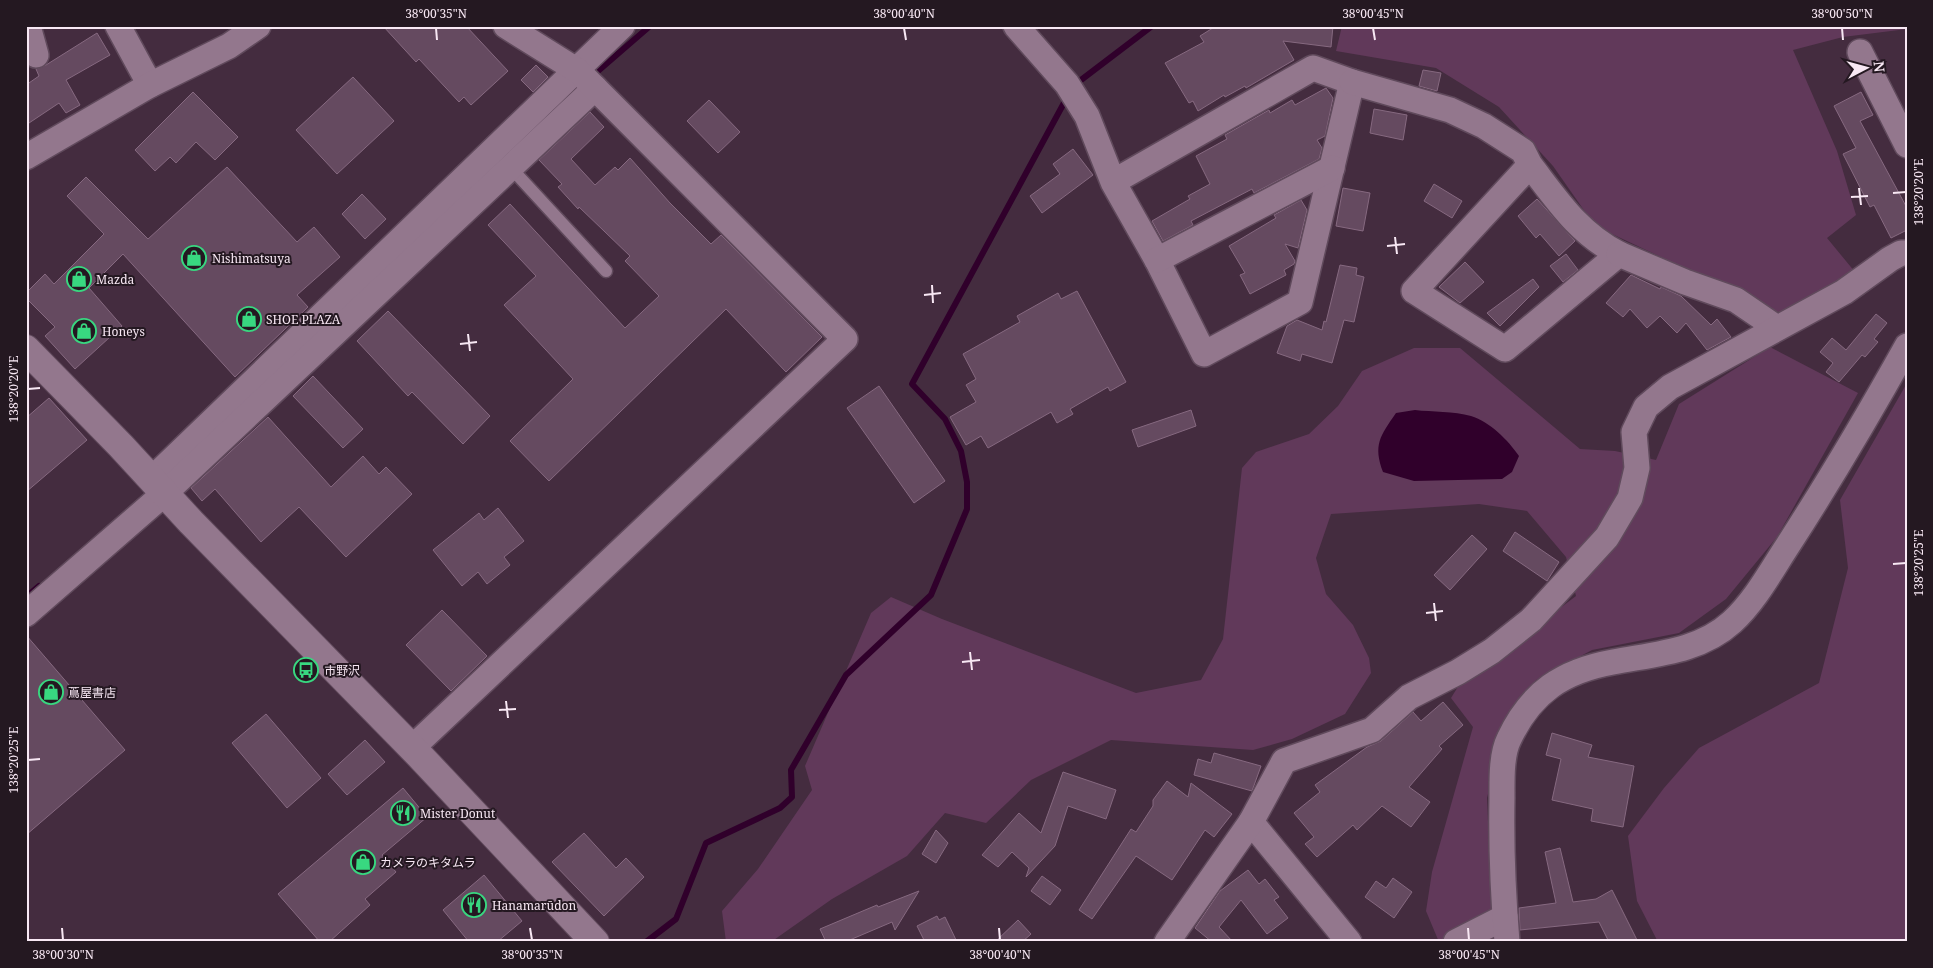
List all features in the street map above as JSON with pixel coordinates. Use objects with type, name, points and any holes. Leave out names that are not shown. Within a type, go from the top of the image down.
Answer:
[{"type":"street","points":[[28,26],[36,55]]},
{"type":"street","points":[[118,26],[150,85]]},
{"type":"street","points":[[26,157],[150,85],[229,46],[258,26]]},
{"type":"street","points":[[412,748],[845,339],[587,80],[506,26]]},
{"type":"street","points":[[158,486],[511,168],[587,80],[622,26]]},
{"type":"street","points":[[1016,26],[1067,84],[1087,116],[1113,182],[1157,260],[1204,354],[1300,302],[1352,82]]},
{"type":"street","points":[[1860,52],[1907,145]]},
{"type":"street","points":[[1113,182],[1313,68],[1352,82],[1450,110],[1484,126],[1523,151],[1530,165],[1575,222],[1598,243],[1685,282],[1736,300],[1777,328]]},
{"type":"street","points":[[26,614],[158,486],[587,80]]},
{"type":"street","points":[[1530,165],[1414,292],[1505,349],[1619,254]]},
{"type":"street","points":[[1157,260],[1332,168]]},
{"type":"street","points":[[1167,942],[1252,822],[1284,761],[1372,730],[1408,697],[1475,662],[1531,620],[1607,537],[1630,498],[1637,468],[1634,432],[1646,407],[1670,386],[1844,292],[1900,253],[1907,253]]},
{"type":"street","points":[[1507,942],[1501,871],[1502,776],[1508,740],[1526,712],[1543,690],[1570,674],[1589,666],[1687,648],[1709,639],[1731,623],[1750,603],[1830,480],[1907,346]]},
{"type":"street","points":[[26,349],[412,748],[595,942]]},
{"type":"street","points":[[1252,822],[1349,942]]},
{"type":"street","points":[[1456,942],[1505,917]]},
{"type":"lane","points":[[511,168],[606,271]]},
{"type":"shaded area","points":[[1342,26],[1907,26],[1907,29],[1843,37],[1793,50],[1837,151],[1856,215],[1827,238],[1855,272],[1780,313],[1595,226],[1553,166],[1499,107],[1436,68],[1336,51]]},
{"type":"shaded area","points":[[1770,347],[1858,393],[1777,537],[1726,599],[1679,633],[1592,650],[1536,680],[1506,721],[1487,798],[1493,942],[1439,942],[1426,911],[1432,872],[1473,727],[1451,698],[1459,685],[1576,596],[1566,557],[1527,511],[1479,504],[1331,514],[1316,558],[1326,594],[1353,625],[1369,658],[1371,673],[1345,714],[1292,739],[1253,750],[1111,740],[1031,780],[986,823],[945,813],[907,856],[832,899],[771,942],[726,942],[722,911],[758,869],[812,790],[805,766],[871,613],[891,597],[942,619],[1136,693],[1201,680],[1223,639],[1242,468],[1256,452],[1309,434],[1338,406],[1362,371],[1414,348],[1460,348],[1580,449],[1615,451],[1656,460],[1679,404]]},
{"type":"shaded area","points":[[1907,383],[1907,942],[1658,942],[1637,901],[1628,836],[1664,788],[1699,748],[1819,683],[1848,568],[1840,500]]},
{"type":"shaded area","points":[[1415,410],[1464,414],[1492,427],[1510,444],[1519,456],[1512,472],[1502,479],[1414,481],[1383,472],[1378,448],[1382,435],[1396,413]]},
{"type":"building","points":[[383,26],[466,26],[508,71],[471,105],[464,97],[459,102],[419,59],[416,62]]},
{"type":"building","points":[[1216,26],[1333,26],[1331,47],[1283,41],[1294,60],[1246,88],[1245,86],[1225,97],[1224,95],[1198,111],[1193,101],[1189,103],[1165,63],[1204,42],[1200,36]]},
{"type":"building","points":[[97,33],[110,55],[66,80],[80,105],[66,113],[59,103],[26,125],[26,85],[39,76],[36,69],[46,65]]},
{"type":"building","points":[[536,65],[548,77],[533,92],[521,80]]},
{"type":"building","points":[[1423,70],[1441,73],[1437,91],[1419,86]]},
{"type":"building","points":[[353,77],[394,121],[337,174],[296,130]]},
{"type":"building","points":[[1326,88],[1333,98],[1325,136],[1317,140],[1322,148],[1319,159],[1254,193],[1252,189],[1191,221],[1193,225],[1163,241],[1152,221],[1190,199],[1188,196],[1210,184],[1196,156],[1227,139],[1225,135],[1269,110],[1270,113],[1292,100],[1295,105]]},
{"type":"building","points":[[193,92],[238,137],[215,160],[196,142],[176,163],[170,157],[155,171],[135,150]]},
{"type":"building","points":[[1861,92],[1873,115],[1860,121],[1907,208],[1907,230],[1891,238],[1874,205],[1870,207],[1843,154],[1856,148],[1834,106]]},
{"type":"building","points":[[709,100],[740,132],[718,153],[687,121]]},
{"type":"building","points":[[1374,109],[1407,115],[1403,140],[1370,133]]},
{"type":"building","points":[[590,112],[604,127],[571,159],[595,185],[615,167],[618,170],[630,158],[670,203],[711,244],[721,235],[822,337],[786,372],[726,309],[549,481],[510,441],[573,379],[504,305],[536,276],[488,225],[510,204],[625,328],[659,296],[625,261],[630,256],[579,207],[578,209],[558,187],[562,184],[539,160]]},
{"type":"building","points":[[1073,149],[1093,175],[1042,213],[1030,196],[1060,174],[1053,164]]},
{"type":"building","points":[[227,167],[297,242],[314,227],[340,257],[297,295],[308,307],[235,377],[123,254],[89,288],[122,326],[75,369],[45,336],[55,327],[26,298],[26,293],[45,274],[54,284],[104,234],[67,196],[86,177],[148,239]]},
{"type":"building","points":[[1434,184],[1462,201],[1452,218],[1424,201]]},
{"type":"building","points":[[1343,188],[1370,193],[1363,231],[1336,226]]},
{"type":"building","points":[[362,194],[386,219],[365,239],[342,214]]},
{"type":"building","points":[[1537,199],[1575,241],[1559,256],[1540,234],[1536,238],[1518,216]]},
{"type":"building","points":[[1301,200],[1307,210],[1298,248],[1285,244],[1295,261],[1294,264],[1284,270],[1286,275],[1250,294],[1240,275],[1245,273],[1229,246],[1276,218],[1274,215]]},
{"type":"building","points":[[1566,254],[1578,270],[1563,282],[1550,266]]},
{"type":"building","points":[[1465,262],[1484,282],[1460,303],[1439,287]]},
{"type":"building","points":[[1340,265],[1357,268],[1356,275],[1364,277],[1354,322],[1344,320],[1332,363],[1302,354],[1300,361],[1277,353],[1287,326],[1297,320],[1322,330],[1324,321],[1326,322]]},
{"type":"building","points":[[1631,275],[1660,289],[1661,287],[1681,296],[1711,325],[1717,319],[1731,337],[1707,350],[1686,323],[1677,333],[1660,316],[1647,328],[1630,309],[1623,317],[1606,303]]},
{"type":"building","points":[[1533,279],[1539,287],[1500,326],[1487,313]]},
{"type":"building","points":[[1077,291],[1126,382],[1110,391],[1108,387],[1070,409],[1073,414],[1057,423],[1051,412],[988,448],[981,436],[966,445],[950,417],[976,402],[966,385],[976,379],[963,354],[1020,322],[1017,316],[1058,293],[1061,299]]},
{"type":"building","points":[[388,311],[490,416],[463,444],[412,392],[408,396],[357,341]]},
{"type":"building","points":[[1876,314],[1887,323],[1874,339],[1878,342],[1865,357],[1862,355],[1839,382],[1826,372],[1833,363],[1820,352],[1832,338],[1846,350]]},
{"type":"building","points":[[313,376],[363,429],[343,448],[293,396]]},
{"type":"building","points":[[879,386],[945,481],[914,503],[847,408]]},
{"type":"building","points":[[49,398],[87,440],[26,492],[26,418]]},
{"type":"building","points":[[1191,410],[1196,426],[1138,447],[1132,430]]},
{"type":"building","points":[[268,417],[331,487],[363,456],[379,474],[386,467],[412,494],[346,557],[299,507],[261,542],[215,489],[202,501],[191,488]]},
{"type":"building","points":[[498,508],[524,541],[504,557],[510,565],[487,584],[478,572],[462,586],[433,550],[479,513],[484,520]]},
{"type":"building","points":[[1515,532],[1559,562],[1547,581],[1503,551]]},
{"type":"building","points":[[1472,535],[1487,549],[1450,590],[1434,575]]},
{"type":"building","points":[[442,610],[487,656],[451,691],[406,645]]},
{"type":"building","name":"蔦屋書店","points":[[26,635],[125,750],[26,835]]},
{"type":"building","points":[[1443,702],[1463,725],[1439,746],[1442,749],[1409,787],[1430,802],[1411,827],[1382,806],[1357,830],[1353,825],[1317,857],[1305,844],[1314,837],[1294,813],[1320,792],[1315,785],[1367,747],[1381,741],[1413,712],[1421,721]]},
{"type":"building","points":[[266,714],[321,778],[287,808],[232,743]]},
{"type":"building","points":[[1552,733],[1592,745],[1588,757],[1634,766],[1623,827],[1591,821],[1593,809],[1552,800],[1561,759],[1546,755]]},
{"type":"building","points":[[365,740],[385,762],[347,795],[328,774]]},
{"type":"building","points":[[1214,753],[1261,766],[1252,791],[1194,775],[1198,759],[1211,763]]},
{"type":"building","points":[[1063,772],[1116,790],[1106,819],[1068,806],[1055,846],[1026,877],[1029,868],[1012,852],[998,867],[982,855],[1019,813],[1041,833]]},
{"type":"building","points":[[1167,781],[1188,797],[1191,783],[1232,814],[1214,837],[1205,830],[1172,880],[1136,856],[1092,919],[1079,910],[1131,829],[1136,832],[1153,806],[1153,800]]},
{"type":"building","points":[[403,788],[427,817],[382,855],[396,872],[365,899],[370,905],[329,942],[320,942],[278,894]]},
{"type":"building","points":[[936,830],[948,843],[936,863],[922,854]]},
{"type":"building","points":[[584,833],[616,868],[626,858],[644,877],[604,916],[552,862]]},
{"type":"building","points":[[1560,848],[1573,902],[1596,899],[1612,890],[1638,942],[1609,942],[1599,922],[1520,930],[1519,908],[1556,903],[1545,852]]},
{"type":"building","points":[[1248,870],[1259,884],[1265,879],[1279,897],[1274,900],[1288,918],[1267,934],[1241,900],[1219,927],[1233,942],[1212,942],[1195,928],[1220,891]]},
{"type":"building","points":[[484,875],[522,921],[497,942],[469,942],[443,910]]},
{"type":"building","points":[[1042,876],[1061,890],[1050,905],[1031,891]]},
{"type":"building","points":[[1393,878],[1412,892],[1394,918],[1365,897],[1376,881],[1386,888]]},
{"type":"building","points":[[919,891],[895,930],[892,922],[845,942],[826,942],[820,929],[877,905],[878,907]]},
{"type":"building","points":[[937,916],[939,920],[945,917],[957,942],[925,942],[917,926]]},
{"type":"building","points":[[1018,920],[1031,934],[1022,942],[995,942]]},
{"type":"waterway","points":[[590,78],[650,26]]},
{"type":"waterway","points":[[1081,80],[1152,26]]},
{"type":"waterway","points":[[646,942],[676,919],[706,843],[780,808],[792,797],[791,770],[846,675],[931,595],[967,509],[967,482],[961,451],[945,419],[912,384],[1065,101]]},
{"type":"waterway","points":[[26,597],[39,586]]},
{"type":"place","name":"Nishimatsuya","points":[[194,258]]},
{"type":"place","name":"Mazda","points":[[79,279]]},
{"type":"place","name":"SHOE PLAZA","points":[[249,319]]},
{"type":"place","name":"Honeys","points":[[84,331]]},
{"type":"place","name":"市野沢","points":[[306,670]]},
{"type":"place","name":"蔦屋書店","points":[[51,692]]},
{"type":"place","name":"Mister Donut","points":[[403,813]]},
{"type":"place","name":"カメラのキタムラ","points":[[363,862]]},
{"type":"place","name":"Hanamarūdon","points":[[474,905]]}]
